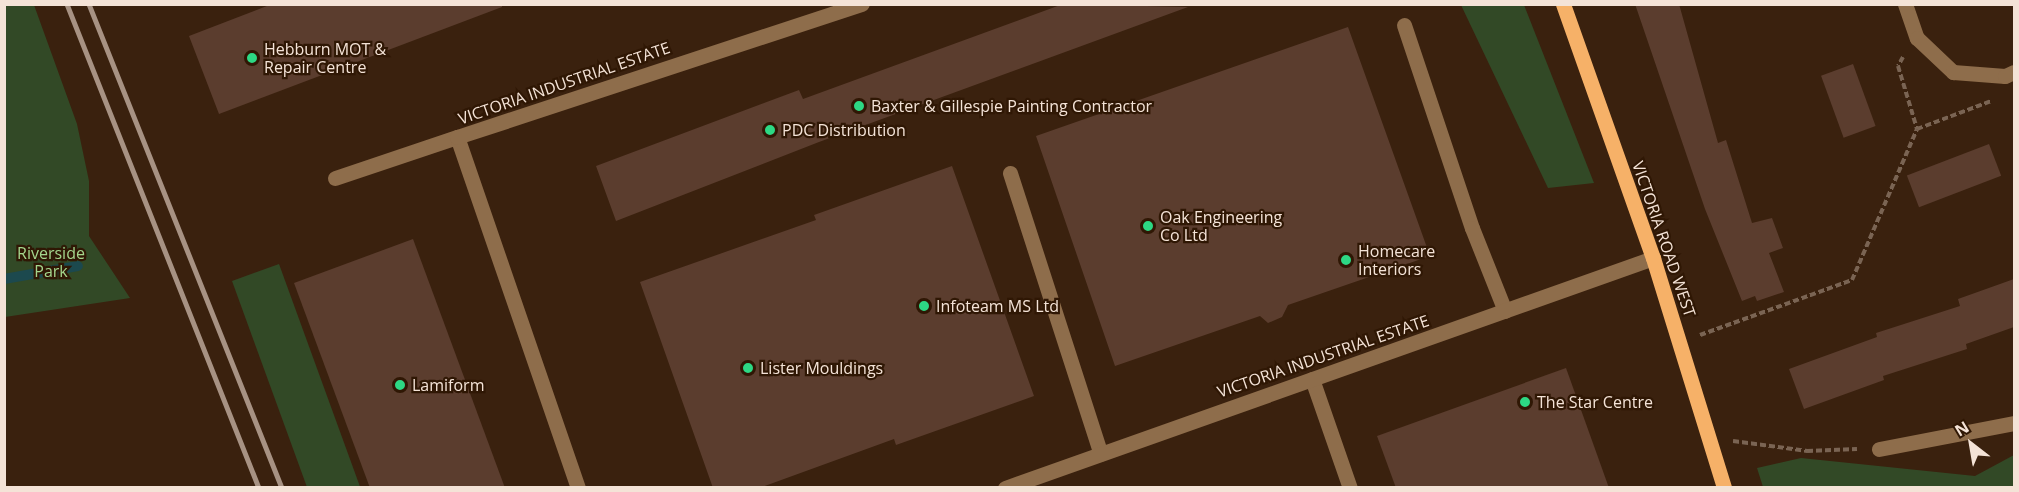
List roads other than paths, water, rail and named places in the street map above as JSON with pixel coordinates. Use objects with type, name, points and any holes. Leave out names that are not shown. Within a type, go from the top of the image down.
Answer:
[{"type":"main road","name":"VICTORIA ROAD WEST","points":[[1563,4],[1653,258],[1712,438],[1724,488]]},
{"type":"street","name":"VICTORIA INDUSTRIAL ESTATE","points":[[578,488],[458,136],[862,4]]},
{"type":"street","points":[[1905,4],[1917,38],[1953,72],[2010,74]]},
{"type":"street","points":[[1404,25],[1472,228],[1505,310]]},
{"type":"street","points":[[335,178],[458,136]]},
{"type":"street","points":[[1010,173],[1101,454]]},
{"type":"street","name":"VICTORIA INDUSTRIAL ESTATE","points":[[1005,488],[1653,258]]},
{"type":"street","points":[[1312,379],[1350,488]]},
{"type":"street","points":[[1879,449],[2014,423]]},
{"type":"waterway","points":[[4,279],[78,266]]},
{"type":"railway","points":[[67,4],[259,488]]},
{"type":"railway","points":[[89,4],[282,488]]},
{"type":"place","name":"Hebburn MOT & Repair Centre","points":[[252,58]]},
{"type":"place","name":"Baxter & Gillespie Painting Contractor","points":[[859,106]]},
{"type":"place","name":"PDC Distribution","points":[[770,130]]},
{"type":"place","name":"Oak Engineering Co Ltd","points":[[1148,226]]},
{"type":"place","name":"Homecare Interiors","points":[[1346,260]]},
{"type":"place","name":"Infoteam MS Ltd","points":[[924,306]]},
{"type":"place","name":"Lister Mouldings","points":[[748,368]]},
{"type":"place","name":"Lamiform","points":[[400,385]]},
{"type":"place","name":"The Star Centre","points":[[1525,402]]},
{"type":"park label","name":"Riverside Park","points":[[51,262]]}]
